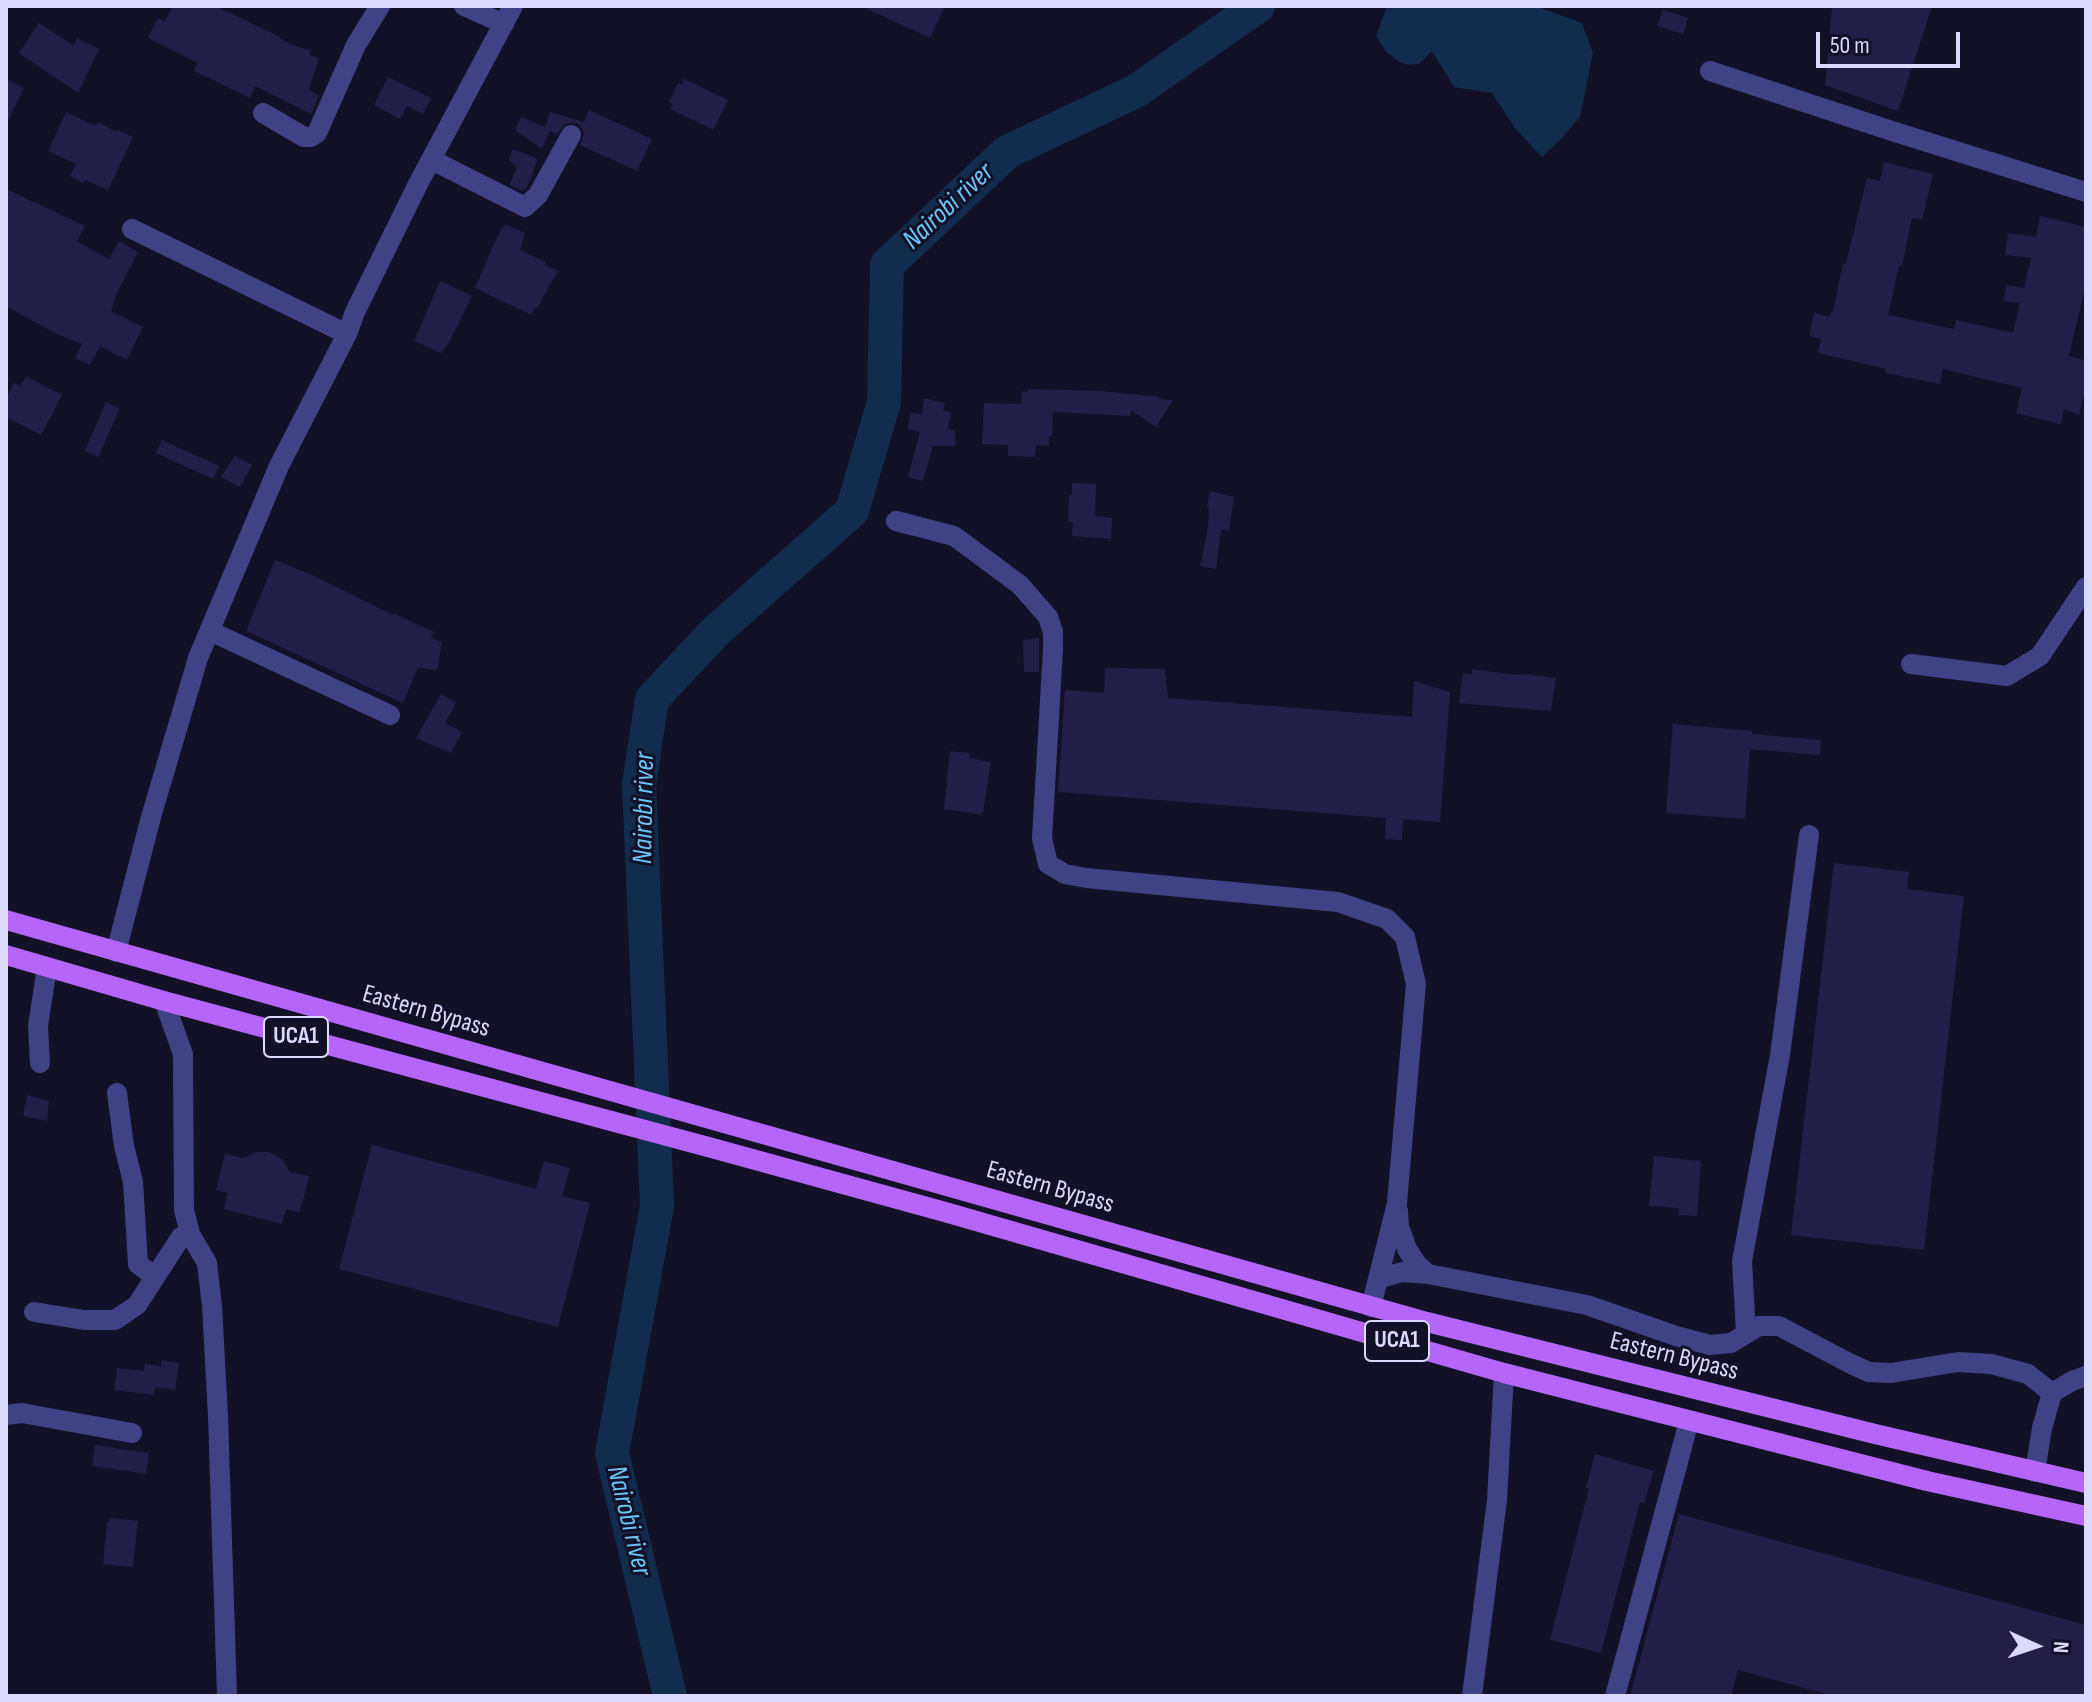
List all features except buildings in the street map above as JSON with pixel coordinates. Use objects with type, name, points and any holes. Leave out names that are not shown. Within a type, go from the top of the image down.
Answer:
[{"type":"main road","name":"Eastern Bypass","points":[[6,920],[1371,1307],[2086,1483]]},
{"type":"main road","name":"Eastern Bypass","points":[[6,955],[164,1001],[712,1148],[1504,1373],[1927,1481],[2086,1516]]},
{"type":"street","points":[[263,113],[304,137],[317,133],[356,45],[380,6]]},
{"type":"street","points":[[116,952],[155,802],[198,658],[279,466],[508,15],[464,6]]},
{"type":"street","points":[[1710,71],[2086,192]]},
{"type":"street","points":[[432,160],[525,207],[538,195],[571,135]]},
{"type":"street","points":[[132,229],[347,334]]},
{"type":"street","points":[[896,521],[954,536],[1020,585],[1048,617],[1053,632],[1053,649],[1042,838],[1048,864],[1065,874],[1086,878],[1338,902],[1387,919],[1405,937],[1416,984],[1397,1203],[1371,1307]]},
{"type":"street","points":[[1911,664],[2007,676],[2040,656],[2086,587]]},
{"type":"street","points":[[210,631],[390,715]]},
{"type":"street","points":[[1746,1334],[1742,1261],[1780,1055],[1809,835]]},
{"type":"street","points":[[40,1063],[38,1026],[47,967]]},
{"type":"street","points":[[164,1001],[183,1054],[184,1210],[190,1234],[207,1263],[212,1306],[227,1696]]},
{"type":"street","points":[[117,1093],[124,1146],[133,1182],[138,1264],[154,1276]]},
{"type":"street","points":[[1397,1203],[1399,1227],[1407,1249],[1428,1274]]},
{"type":"street","points":[[34,1312],[84,1320],[115,1320],[137,1305],[181,1237],[190,1234]]},
{"type":"street","points":[[1378,1279],[1402,1272],[1428,1274],[1587,1305],[1710,1345],[1731,1343],[1759,1326],[1779,1326],[1869,1372],[1891,1373],[1958,1362],[1991,1364],[2028,1374],[2052,1393]]},
{"type":"street","points":[[1472,1696],[1497,1500],[1504,1373]]},
{"type":"street","points":[[2035,1472],[2042,1428],[2052,1393],[2086,1376]]},
{"type":"street","points":[[6,1415],[22,1413],[132,1433]]},
{"type":"street","points":[[1615,1696],[1689,1421]]},
{"type":"water","points":[[1390,6],[1535,6],[1582,23],[1593,53],[1580,117],[1542,157],[1514,127],[1492,93],[1454,87],[1432,51],[1419,64],[1408,65],[1386,52],[1376,36]]},
{"type":"waterway","name":"Nairobi river","points":[[670,1696],[612,1453],[657,1206],[639,784],[652,699],[716,631],[852,511],[884,402],[887,265],[1007,152],[1136,91],[1258,6]]}]
